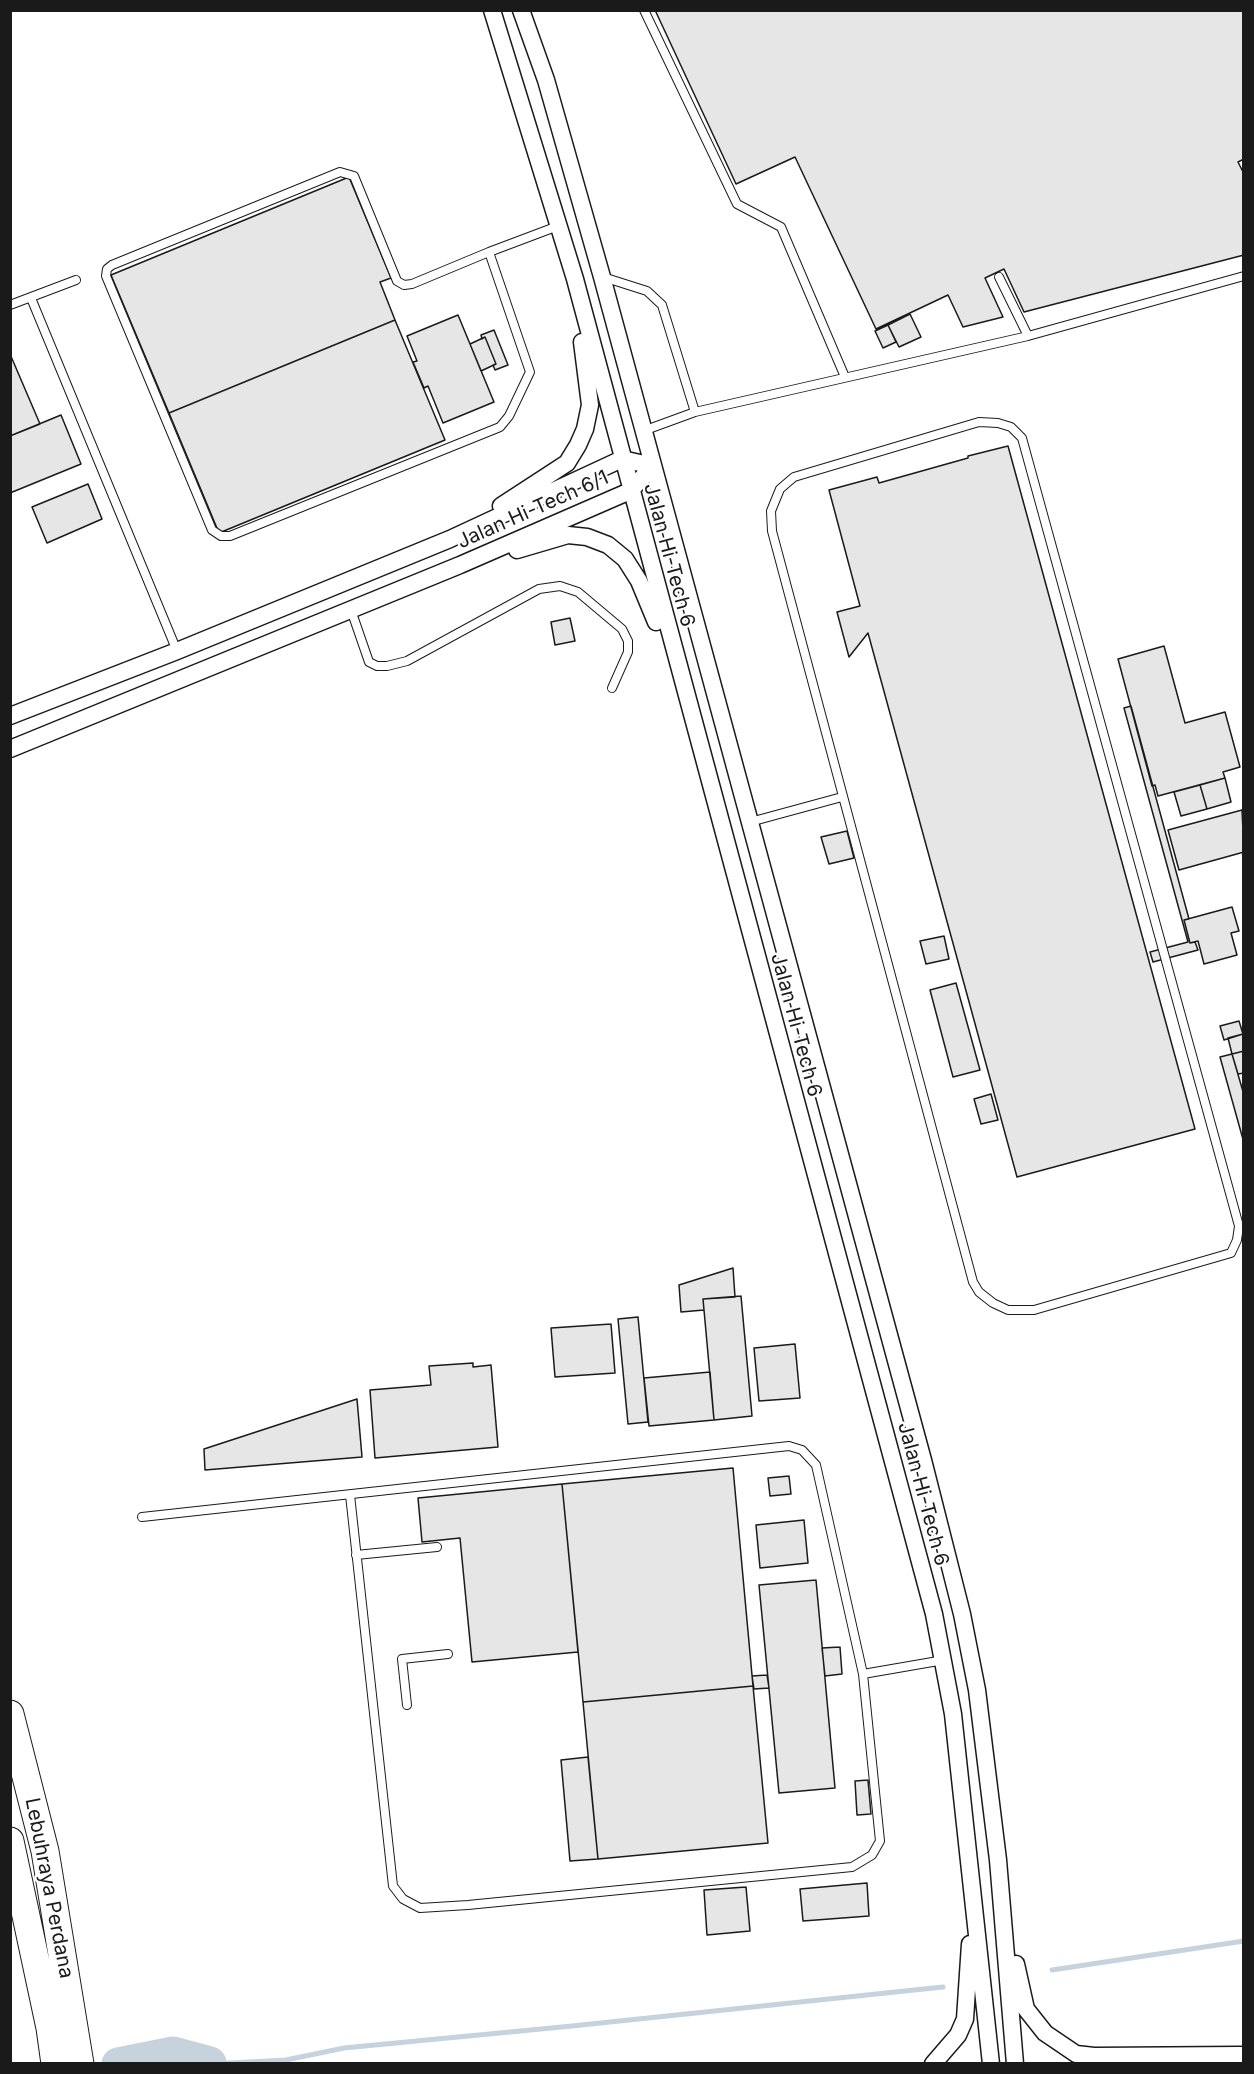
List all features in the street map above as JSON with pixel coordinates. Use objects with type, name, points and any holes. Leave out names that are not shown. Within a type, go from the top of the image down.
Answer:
[{"type":"main road","name":"Lebuhraya Perdana","points":[[10,1714],[45,1851],[62,2026],[55,2064]]},
{"type":"main road","name":"Lebuhraya Perdana","points":[[10,1841],[62,2026],[80,2064]]},
{"type":"street","name":"Jalan Hi-Tech 6","points":[[492,10],[575,279],[682,684],[928,1591],[944,1660],[953,1714],[991,2064]]},
{"type":"street","name":"Jalan Hi-Tech 6","points":[[521,10],[546,80],[602,277],[923,1460],[962,1614],[976,1690],[1001,1896],[1015,2064]]},
{"type":"street","points":[[450,539],[567,463],[578,445],[585,429],[590,405],[575,279]]},
{"type":"street","name":"Jalan Hi-Tech 6/1","points":[[10,716],[177,651],[450,539],[622,459],[653,466]]},
{"type":"street","name":"Jalan Hi-Tech 6/1","points":[[10,749],[460,565],[630,490],[653,466]]},
{"type":"street","points":[[460,565],[568,536],[587,537],[608,545],[625,559],[639,581],[682,684]]},
{"type":"street","points":[[933,2064],[953,2041],[965,2019],[974,1895]]},
{"type":"street","points":[[1001,1896],[1026,2009],[1045,2033],[1062,2045],[1076,2054],[1094,2056],[1242,2055]]},
{"type":"street","points":[[1180,2064],[1242,2055]]},
{"type":"lane","points":[[644,10],[737,204],[781,227],[845,378]]},
{"type":"lane","points":[[489,252],[530,372],[509,416],[500,427],[230,536],[221,536],[212,530],[106,276],[107,269],[340,172],[354,176],[397,281],[404,285],[412,284],[489,252],[558,226]]},
{"type":"lane","points":[[643,431],[695,412],[1028,336],[1244,276]]},
{"type":"lane","points":[[602,277],[647,291],[662,305],[695,412]]},
{"type":"lane","points":[[999,277],[1028,336]]},
{"type":"lane","points":[[10,305],[76,280]]},
{"type":"lane","points":[[31,298],[177,651]]},
{"type":"lane","points":[[979,422],[998,423],[1011,427],[1022,438],[1239,1226],[1232,1253],[1034,1310],[1008,1310],[993,1303],[979,1292],[974,1282],[842,797],[772,531],[771,511],[780,489],[794,477],[979,422]]},
{"type":"lane","points":[[351,610],[369,662],[377,666],[387,666],[407,662],[538,589],[560,586],[578,592],[622,629],[628,641],[628,652],[612,688]]},
{"type":"lane","points":[[749,822],[842,797]]},
{"type":"lane","points":[[142,1517],[789,1446],[802,1450],[816,1465],[863,1674],[880,1841],[872,1855],[852,1868],[480,1904],[420,1908],[403,1899],[393,1886],[350,1495]]},
{"type":"lane","points":[[356,1555],[437,1546]]},
{"type":"lane","points":[[407,1705],[402,1659],[448,1654]]},
{"type":"lane","points":[[863,1674],[944,1660]]},
{"type":"building","points":[[655,10],[1244,10],[1244,159],[1238,162],[1244,174],[1244,255],[1024,312],[1004,269],[985,278],[1003,317],[963,327],[948,295],[876,329],[795,157],[736,184]]},
{"type":"building","points":[[349,177],[391,278],[380,282],[395,320],[169,413],[111,275]]},
{"type":"building","points":[[910,314],[921,337],[899,347],[888,325]]},
{"type":"building","points":[[458,315],[494,402],[443,423],[428,386],[424,388],[413,362],[417,361],[407,336]]},
{"type":"building","points":[[395,320],[445,440],[219,533],[169,413]]},
{"type":"building","points":[[888,325],[896,342],[883,348],[875,331]]},
{"type":"building","points":[[494,330],[508,365],[495,370],[493,365],[496,364],[485,337],[482,339],[481,335]]},
{"type":"building","points":[[485,337],[496,364],[481,371],[470,344]]},
{"type":"building","points":[[10,354],[40,424],[10,436]]},
{"type":"building","points":[[61,415],[81,464],[10,493],[10,436]]},
{"type":"building","points":[[1008,446],[1195,1129],[1017,1177],[868,633],[849,657],[837,612],[860,606],[829,490],[877,477],[879,483]]},
{"type":"building","points":[[88,484],[102,519],[47,543],[32,507]]},
{"type":"building","points":[[570,618],[575,641],[555,645],[551,622]]},
{"type":"building","points":[[1164,646],[1185,723],[1225,712],[1240,767],[1223,772],[1225,778],[1158,796],[1155,785],[1152,786],[1118,659]]},
{"type":"building","points":[[1131,706],[1189,919],[1184,920],[1190,943],[1195,942],[1198,950],[1153,962],[1150,952],[1188,942],[1124,708]]},
{"type":"building","points":[[1225,778],[1231,802],[1207,809],[1200,785]]},
{"type":"building","points":[[1200,785],[1207,809],[1181,816],[1174,792]]},
{"type":"building","points":[[1242,810],[1244,852],[1179,870],[1168,830]]},
{"type":"building","points":[[847,831],[854,858],[829,864],[821,837]]},
{"type":"building","points":[[1232,907],[1239,931],[1231,933],[1237,955],[1204,964],[1198,941],[1190,943],[1184,920]]},
{"type":"building","points":[[944,936],[949,959],[926,964],[920,941]]},
{"type":"building","points":[[956,983],[980,1070],[953,1077],[930,990]]},
{"type":"building","points":[[1239,1021],[1243,1034],[1224,1040],[1220,1026]]},
{"type":"building","points":[[1243,1034],[1244,1051],[1232,1054],[1228,1038]]},
{"type":"building","points":[[1244,1051],[1244,1073],[1238,1074],[1232,1054]]},
{"type":"building","points":[[1232,1054],[1244,1095],[1244,1143],[1220,1057]]},
{"type":"building","points":[[991,1094],[998,1120],[981,1124],[974,1099]]},
{"type":"building","points":[[733,1268],[735,1297],[703,1299],[704,1310],[681,1312],[679,1285]]},
{"type":"building","points":[[741,1296],[752,1416],[714,1420],[703,1299]]},
{"type":"building","points":[[638,1317],[648,1422],[628,1424],[618,1319]]},
{"type":"building","points":[[611,1324],[615,1373],[555,1377],[551,1328]]},
{"type":"building","points":[[795,1344],[800,1398],[759,1401],[754,1348]]},
{"type":"building","points":[[473,1363],[473,1367],[491,1365],[498,1447],[375,1458],[370,1390],[431,1385],[429,1366]]},
{"type":"building","points":[[710,1372],[714,1420],[649,1426],[644,1378]]},
{"type":"building","points":[[357,1399],[362,1457],[205,1470],[204,1449]]},
{"type":"building","points":[[733,1468],[753,1686],[583,1702],[562,1484]]},
{"type":"building","points":[[789,1476],[791,1494],[770,1496],[768,1478]]},
{"type":"building","points":[[562,1484],[578,1652],[472,1662],[460,1538],[422,1542],[418,1498]]},
{"type":"building","points":[[804,1520],[808,1563],[760,1568],[756,1525]]},
{"type":"building","points":[[816,1580],[835,1788],[779,1793],[759,1585]]},
{"type":"building","points":[[840,1647],[842,1674],[825,1676],[822,1648]]},
{"type":"building","points":[[767,1675],[769,1688],[754,1689],[752,1676]]},
{"type":"building","points":[[753,1686],[768,1843],[598,1859],[583,1702]]},
{"type":"building","points":[[588,1757],[598,1859],[570,1861],[561,1760]]},
{"type":"building","points":[[868,1780],[871,1814],[857,1815],[855,1781]]},
{"type":"building","points":[[867,1883],[869,1916],[803,1921],[800,1889]]},
{"type":"building","points":[[746,1887],[750,1931],[707,1935],[704,1890]]},
{"type":"waterway","points":[[1052,1970],[1244,1941]]},
{"type":"waterway","points":[[210,2064],[286,2060],[344,2048],[943,1987]]},
{"type":"waterway","points":[[118,2064],[173,2053],[210,2063]]}]
